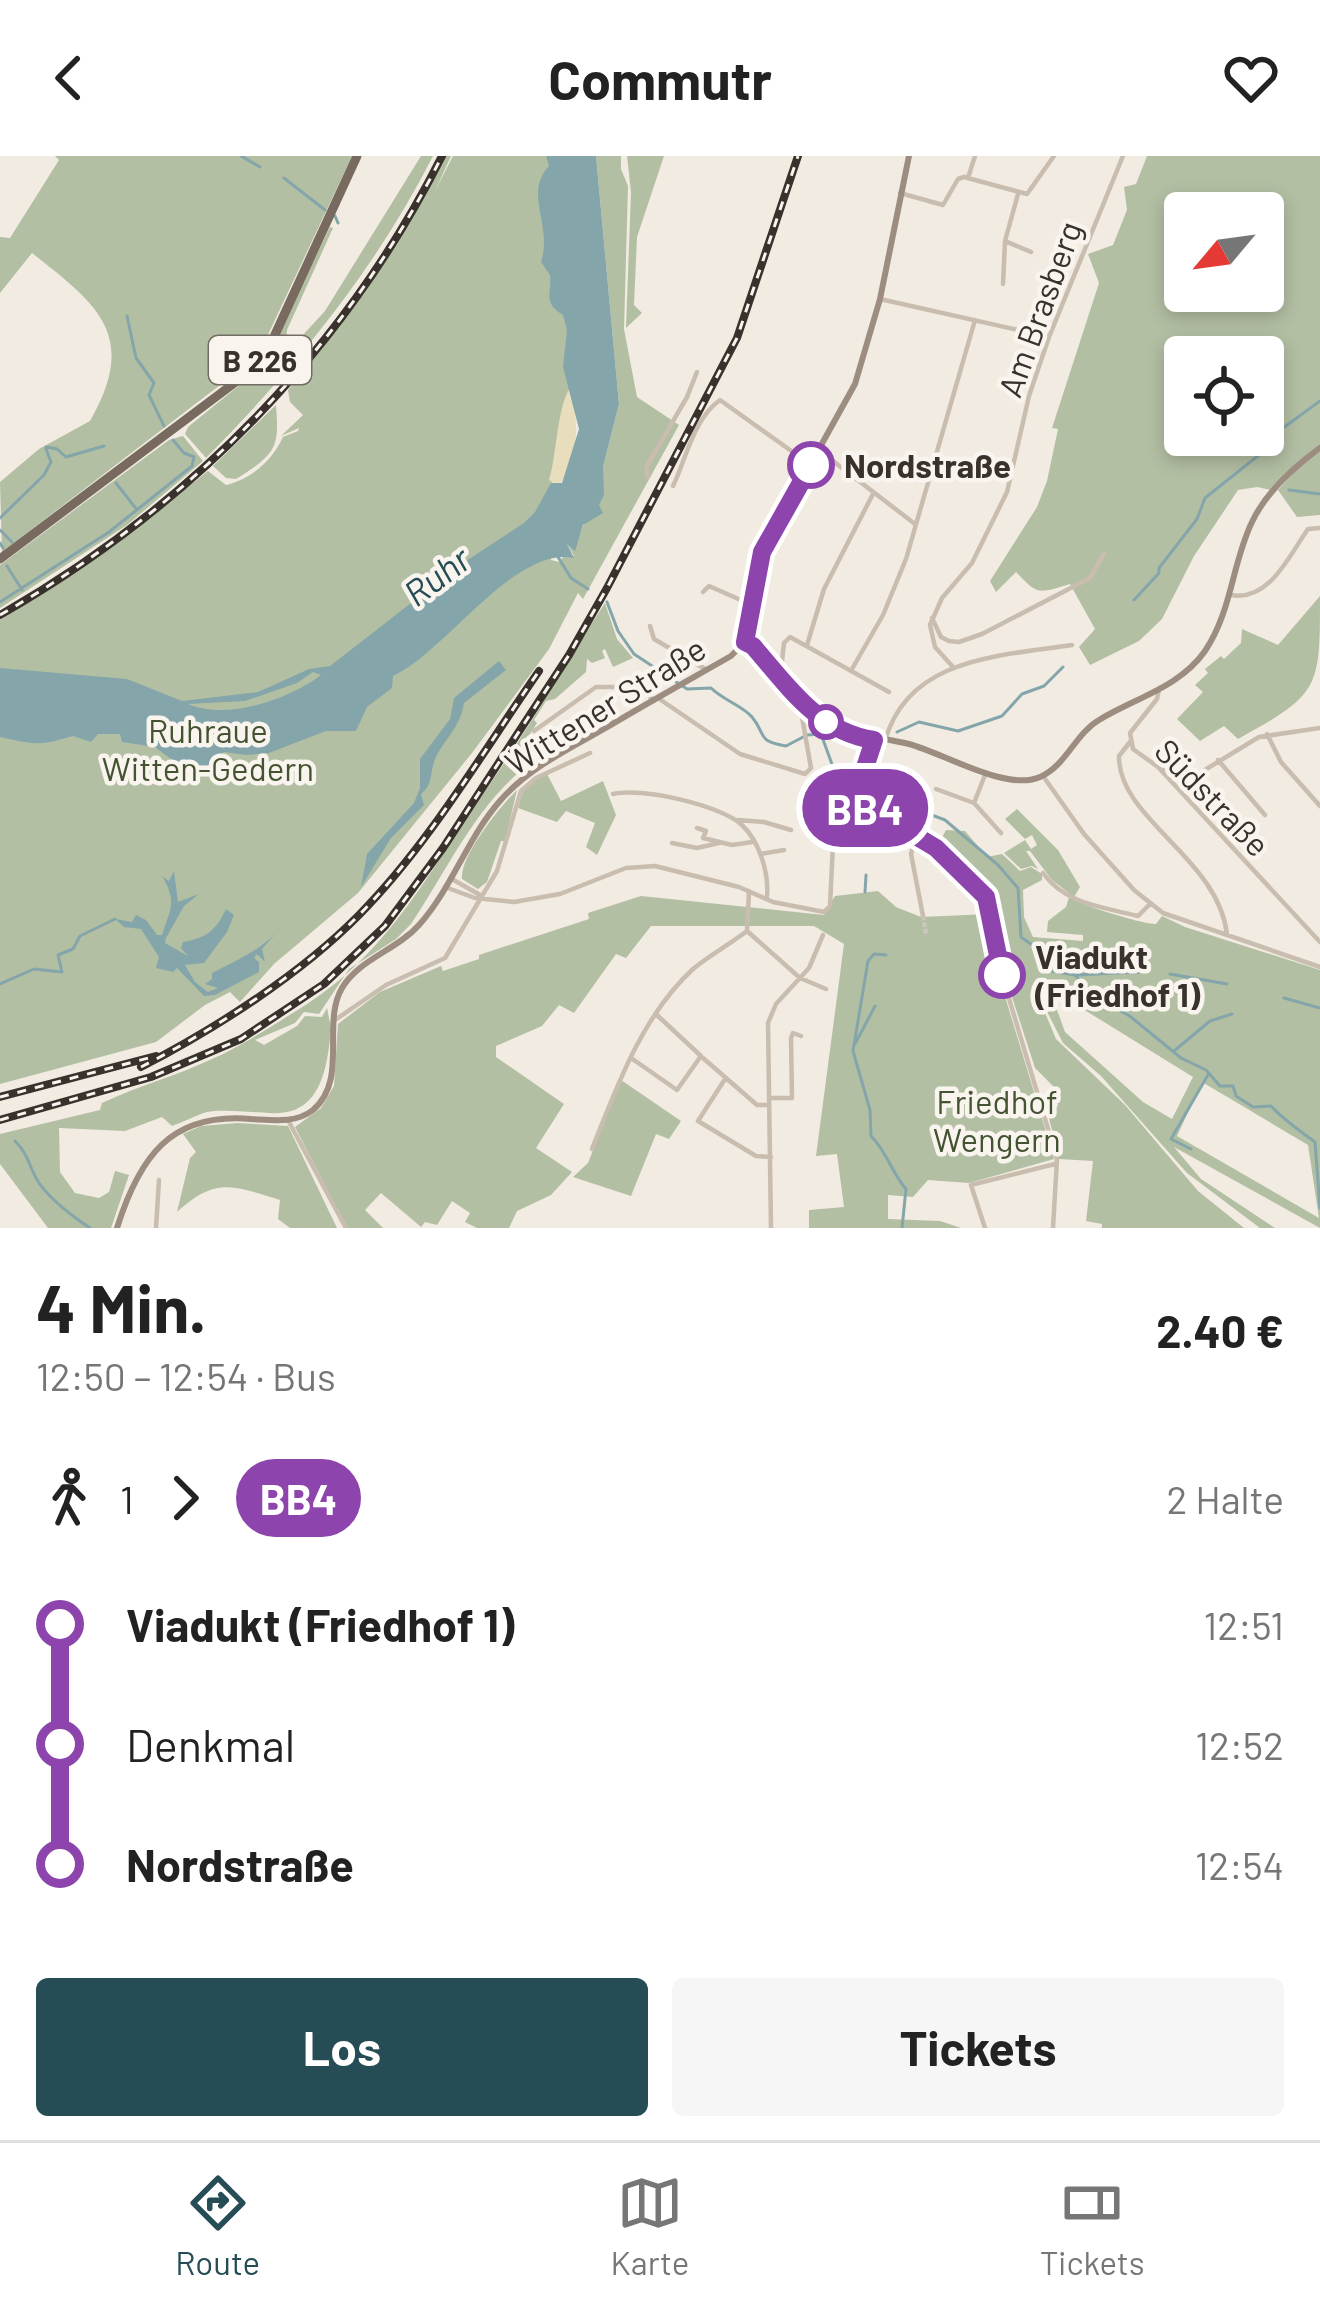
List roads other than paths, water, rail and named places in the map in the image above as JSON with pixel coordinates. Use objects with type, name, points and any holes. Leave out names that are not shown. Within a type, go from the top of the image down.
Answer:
[{"type":"main road","name":"B 226","points":[[0,559],[253,369],[273,339],[357,156]]},
{"type":"main road","points":[[909,156],[880,299],[855,384],[762,552],[745,642],[826,722],[1022,781],[1043,776],[1096,722],[1187,672],[1199,659],[1232,596],[1251,523],[1277,487],[1320,448]]},
{"type":"main road","name":"Wittener Straße","points":[[289,1120],[315,1108],[329,1082],[338,998],[350,977],[412,933],[484,821],[509,791],[540,766],[736,653],[745,642]]},
{"type":"main road","points":[[117,1228],[142,1164],[175,1134],[215,1119],[289,1120]]},
{"type":"street","points":[[968,178],[974,156]]},
{"type":"street","points":[[899,193],[943,205],[958,179],[968,178],[1027,194],[1054,156]]},
{"type":"street","name":"Am Brasberg","points":[[932,618],[942,598],[970,566],[1007,492],[1029,396],[1049,337],[1123,156]]},
{"type":"street","points":[[1003,284],[1005,241],[1018,194]]},
{"type":"street","points":[[1005,241],[1031,252]]},
{"type":"street","points":[[880,299],[1049,337]]},
{"type":"street","points":[[851,669],[894,591],[975,320]]},
{"type":"street","points":[[648,477],[646,468],[698,372]]},
{"type":"street","points":[[673,486],[692,439],[710,407],[720,400],[811,465]]},
{"type":"street","points":[[820,451],[916,524]]},
{"type":"street","points":[[808,645],[824,589],[873,494]]},
{"type":"street","points":[[1232,596],[1263,590],[1308,529],[1320,528]]},
{"type":"street","points":[[932,618],[941,637],[950,641],[982,634],[1090,578],[1103,553]]},
{"type":"street","points":[[704,592],[709,586],[752,605]]},
{"type":"street","points":[[932,618],[932,643],[952,667]]},
{"type":"street","points":[[650,626],[654,639],[707,670]]},
{"type":"street","points":[[780,679],[785,641],[792,638],[890,692]]},
{"type":"street","points":[[885,741],[898,706],[952,667],[1072,645]]},
{"type":"street","points":[[534,731],[599,686],[640,687],[740,754],[805,774],[811,768],[799,700]]},
{"type":"street","name":"Südstraße","points":[[1159,689],[1157,699],[1130,733],[1130,742],[1320,942]]},
{"type":"street","points":[[1158,767],[1187,779],[1267,734],[1320,728]]},
{"type":"street","points":[[1267,734],[1281,762],[1320,806]]},
{"type":"street","points":[[736,820],[760,854],[767,896],[773,902],[827,910],[833,844],[839,824],[859,802],[874,740]]},
{"type":"street","points":[[1130,742],[1121,750],[1119,761],[1125,787],[1205,878],[1222,910],[1227,935]]},
{"type":"street","points":[[335,1020],[386,985],[445,958],[502,860],[524,786],[590,753]]},
{"type":"street","points":[[1218,760],[1265,815]]},
{"type":"street","points":[[864,770],[897,782]]},
{"type":"street","points":[[974,803],[986,772]]},
{"type":"street","points":[[1043,776],[1084,834],[1150,904],[1184,922],[1320,968]]},
{"type":"street","points":[[936,789],[974,803],[1001,833]]},
{"type":"street","points":[[613,794],[655,795],[736,820],[791,830]]},
{"type":"street","points":[[859,802],[936,848],[986,897],[1002,975],[1058,1163],[1053,1228]]},
{"type":"street","points":[[697,828],[706,831],[704,838],[720,843],[754,842]]},
{"type":"street","points":[[916,836],[911,854],[922,916]]},
{"type":"street","points":[[672,843],[697,848],[720,843]]},
{"type":"street","points":[[760,854],[784,850]]},
{"type":"street","points":[[450,878],[482,896],[514,902],[541,898],[626,868],[650,866],[767,896]]},
{"type":"street","points":[[1043,873],[1051,883],[1093,907],[1138,916],[1150,904]]},
{"type":"street","points":[[445,887],[482,896]]},
{"type":"street","points":[[592,1149],[631,1058],[657,1015],[693,970],[747,928],[749,895]]},
{"type":"street","points":[[747,928],[800,978],[826,989]]},
{"type":"street","points":[[771,1228],[769,1018],[809,968],[823,935]]},
{"type":"street","points":[[657,1015],[757,1105],[791,1098],[792,1036],[801,1036]]},
{"type":"street","points":[[631,1058],[677,1090],[701,1056]]},
{"type":"street","points":[[725,1079],[698,1121],[756,1156],[773,1157]]},
{"type":"street","points":[[289,1120],[346,1228]]},
{"type":"street","points":[[985,1228],[971,1185],[1058,1163]]},
{"type":"street","points":[[156,1228],[159,1180]]},
{"type":"water","points":[[546,156],[596,156],[619,404],[603,467],[604,495],[599,505],[603,513],[583,525],[575,551],[567,544],[574,558],[551,558],[505,583],[414,664],[393,676],[392,688],[367,707],[356,731],[326,731],[269,753],[224,752],[206,767],[175,762],[155,747],[122,742],[120,734],[98,734],[91,742],[73,736],[38,743],[0,737],[0,668],[127,679],[182,701],[258,692],[309,669],[330,666],[535,512],[551,483],[562,483],[579,429],[563,367],[567,330],[563,315],[550,302],[550,275],[541,262],[544,235],[538,187],[549,166]],"holes":[[[313,672],[321,675],[258,705],[221,710],[188,704],[245,701],[297,683]]]},
{"type":"water","points":[[499,661],[506,670],[464,703],[421,794],[424,805],[391,838],[361,887],[367,854],[414,803],[420,788],[420,759],[450,719],[454,698]]},
{"type":"water","points":[[174,871],[178,902],[199,894],[184,906],[165,943],[188,956],[181,948],[183,942],[210,932],[226,909],[234,915],[204,963],[185,965],[195,982],[208,992],[218,988],[205,984],[212,973],[259,947],[282,926],[262,949],[265,962],[257,954],[254,958],[259,972],[204,996],[177,968],[173,972],[156,968],[159,957],[141,929],[124,927],[115,919],[132,922],[136,915],[162,935],[171,905],[162,876],[169,881]]},
{"type":"waterway","points":[[241,156],[260,167]]},
{"type":"waterway","points":[[284,178],[325,210]]},
{"type":"waterway","points":[[335,216],[338,223]]},
{"type":"waterway","points":[[127,316],[136,358],[154,383],[149,395],[164,426]]},
{"type":"waterway","points":[[1134,600],[1197,519],[1205,498],[1274,443],[1275,434],[1320,401]]},
{"type":"waterway","points":[[0,602],[109,532],[192,466],[194,457],[173,440]]},
{"type":"waterway","points":[[46,447],[66,457],[104,446]]},
{"type":"waterway","points":[[0,518],[44,475],[51,462],[46,449]]},
{"type":"waterway","points":[[116,483],[137,510]]},
{"type":"waterway","points":[[1289,490],[1320,494]]},
{"type":"waterway","points":[[0,530],[12,542]]},
{"type":"waterway","points":[[0,543],[3,548]]},
{"type":"waterway","points":[[558,557],[571,578],[588,589]]},
{"type":"waterway","points":[[7,566],[22,590]]},
{"type":"waterway","points":[[607,602],[618,631],[634,654],[687,689],[711,688],[748,713],[770,742],[786,746],[821,734],[833,767],[849,776]]},
{"type":"waterway","points":[[897,732],[919,722],[958,731],[1002,716],[1022,694],[1044,686],[1063,667]]},
{"type":"waterway","points":[[863,789],[945,820],[998,865],[1018,888],[1021,937],[1035,947],[1045,970],[1075,975],[1091,993],[1131,1017],[1181,1058],[1206,1070],[1220,1086],[1233,1086],[1236,1096],[1253,1107],[1271,1106],[1315,1142],[1320,1208]]},
{"type":"waterway","points":[[865,892],[866,875]]},
{"type":"waterway","points":[[0,984],[34,969],[62,972],[58,955],[73,949],[80,936],[115,919]]},
{"type":"waterway","points":[[886,955],[874,954],[868,961],[853,1051],[870,1110],[871,1136],[906,1189],[902,1228]]},
{"type":"waterway","points":[[1076,975],[1139,972]]},
{"type":"waterway","points":[[1170,974],[1227,984]]},
{"type":"waterway","points":[[1284,998],[1320,1008]]},
{"type":"waterway","points":[[855,1044],[875,1006]]},
{"type":"waterway","points":[[1174,1051],[1210,1021],[1232,1014]]},
{"type":"waterway","points":[[1191,1149],[1171,1139],[1209,1073]]},
{"type":"waterway","points":[[15,1141],[44,1189],[90,1228]]},
{"type":"tunnel","points":[[923,916],[926,934]]},
{"type":"railway","points":[[0,615],[135,525],[255,418],[358,295],[442,156]]},
{"type":"railway","points":[[0,1120],[151,1077],[241,1039],[324,984],[385,926],[443,848],[569,655],[607,588],[737,338],[798,156]]},
{"type":"railway","points":[[141,1067],[256,999],[359,915],[432,828],[539,671]]},
{"type":"railway","points":[[0,1097],[156,1056]]},
{"type":"place","name":"Nordstraße","points":[[811,465]]},
{"type":"place","name":"Viadukt (Friedhof 1)","points":[[1002,975]]},
{"type":"water label","name":"Ruhr","points":[[436,575]]},
{"type":"park label","name":"Ruhraue Witten-Gedern","points":[[208,749]]},
{"type":"park label","name":"Friedhof Wengern","points":[[997,1120]]}]
